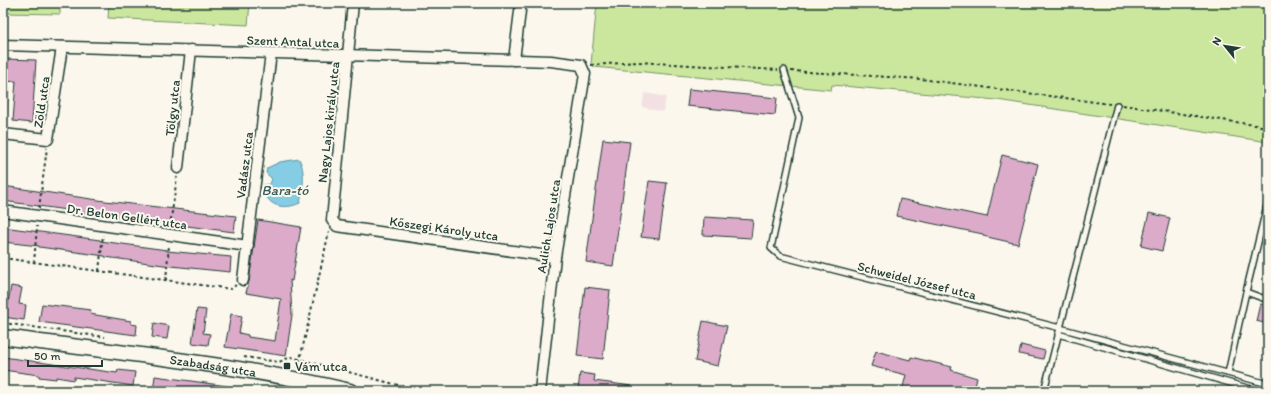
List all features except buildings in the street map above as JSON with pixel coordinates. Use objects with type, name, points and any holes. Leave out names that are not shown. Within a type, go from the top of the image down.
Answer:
[{"type":"main road","name":"Szabadság utca","points":[[3,337],[297,379],[311,386],[350,391]]},
{"type":"street","name":"Nagy Lajos király utca","points":[[332,220],[353,3]]},
{"type":"street","points":[[514,60],[521,3]]},
{"type":"street","name":"Szent Antal utca","points":[[3,45],[551,61],[581,65]]},
{"type":"street","name":"Zöld utca","points":[[3,134],[48,139],[62,47]]},
{"type":"street","name":"Tölgy utca","points":[[178,168],[191,50]]},
{"type":"street","name":"Vadász utca","points":[[243,280],[271,53]]},
{"type":"street","name":"Aulich Lajos utca","points":[[540,391],[555,257],[585,74],[581,65]]},
{"type":"street","name":"Dr. Belon Gellért utca","points":[[3,211],[248,246]]},
{"type":"street","name":"Kőszegi Károly utca","points":[[332,220],[337,226],[555,257]]},
{"type":"lane","name":"Schweidel József utca","points":[[784,70],[799,118],[771,248],[780,256],[1060,328],[1268,384]]},
{"type":"lane","points":[[1044,391],[1116,104]]},
{"type":"lane","points":[[1228,373],[1268,201]]},
{"type":"lane","points":[[1246,292],[1268,300]]},
{"type":"lane","points":[[1058,334],[1258,391]]},
{"type":"path","points":[[581,65],[638,62],[921,79],[1116,104],[1268,127]]},
{"type":"path","points":[[34,262],[38,216],[48,139]]},
{"type":"path","points":[[166,280],[169,235],[178,168]]},
{"type":"path","points":[[297,379],[300,359],[332,220]]},
{"type":"path","points":[[100,271],[104,226]]},
{"type":"path","points":[[3,258],[231,289],[243,280]]},
{"type":"path","points":[[291,357],[421,391]]},
{"type":"shaded area","points":[[645,93],[666,97],[663,112],[642,107]]},
{"type":"green space","points":[[3,3],[60,3],[60,14],[3,13]]},
{"type":"green space","points":[[109,3],[250,3],[248,25],[108,18]]},
{"type":"green space","points":[[597,3],[1268,3],[1268,142],[997,100],[832,85],[831,90],[594,67],[591,64]]},
{"type":"green space","points":[[3,87],[9,88],[6,120],[3,120]]},
{"type":"water","name":"Bara-tó","points":[[299,159],[303,169],[303,187],[300,203],[287,207],[276,205],[267,198],[265,192],[264,185],[270,184],[272,179],[266,173],[267,168],[280,162]]},
{"type":"place","name":"Vám utca","points":[[287,366]]}]
